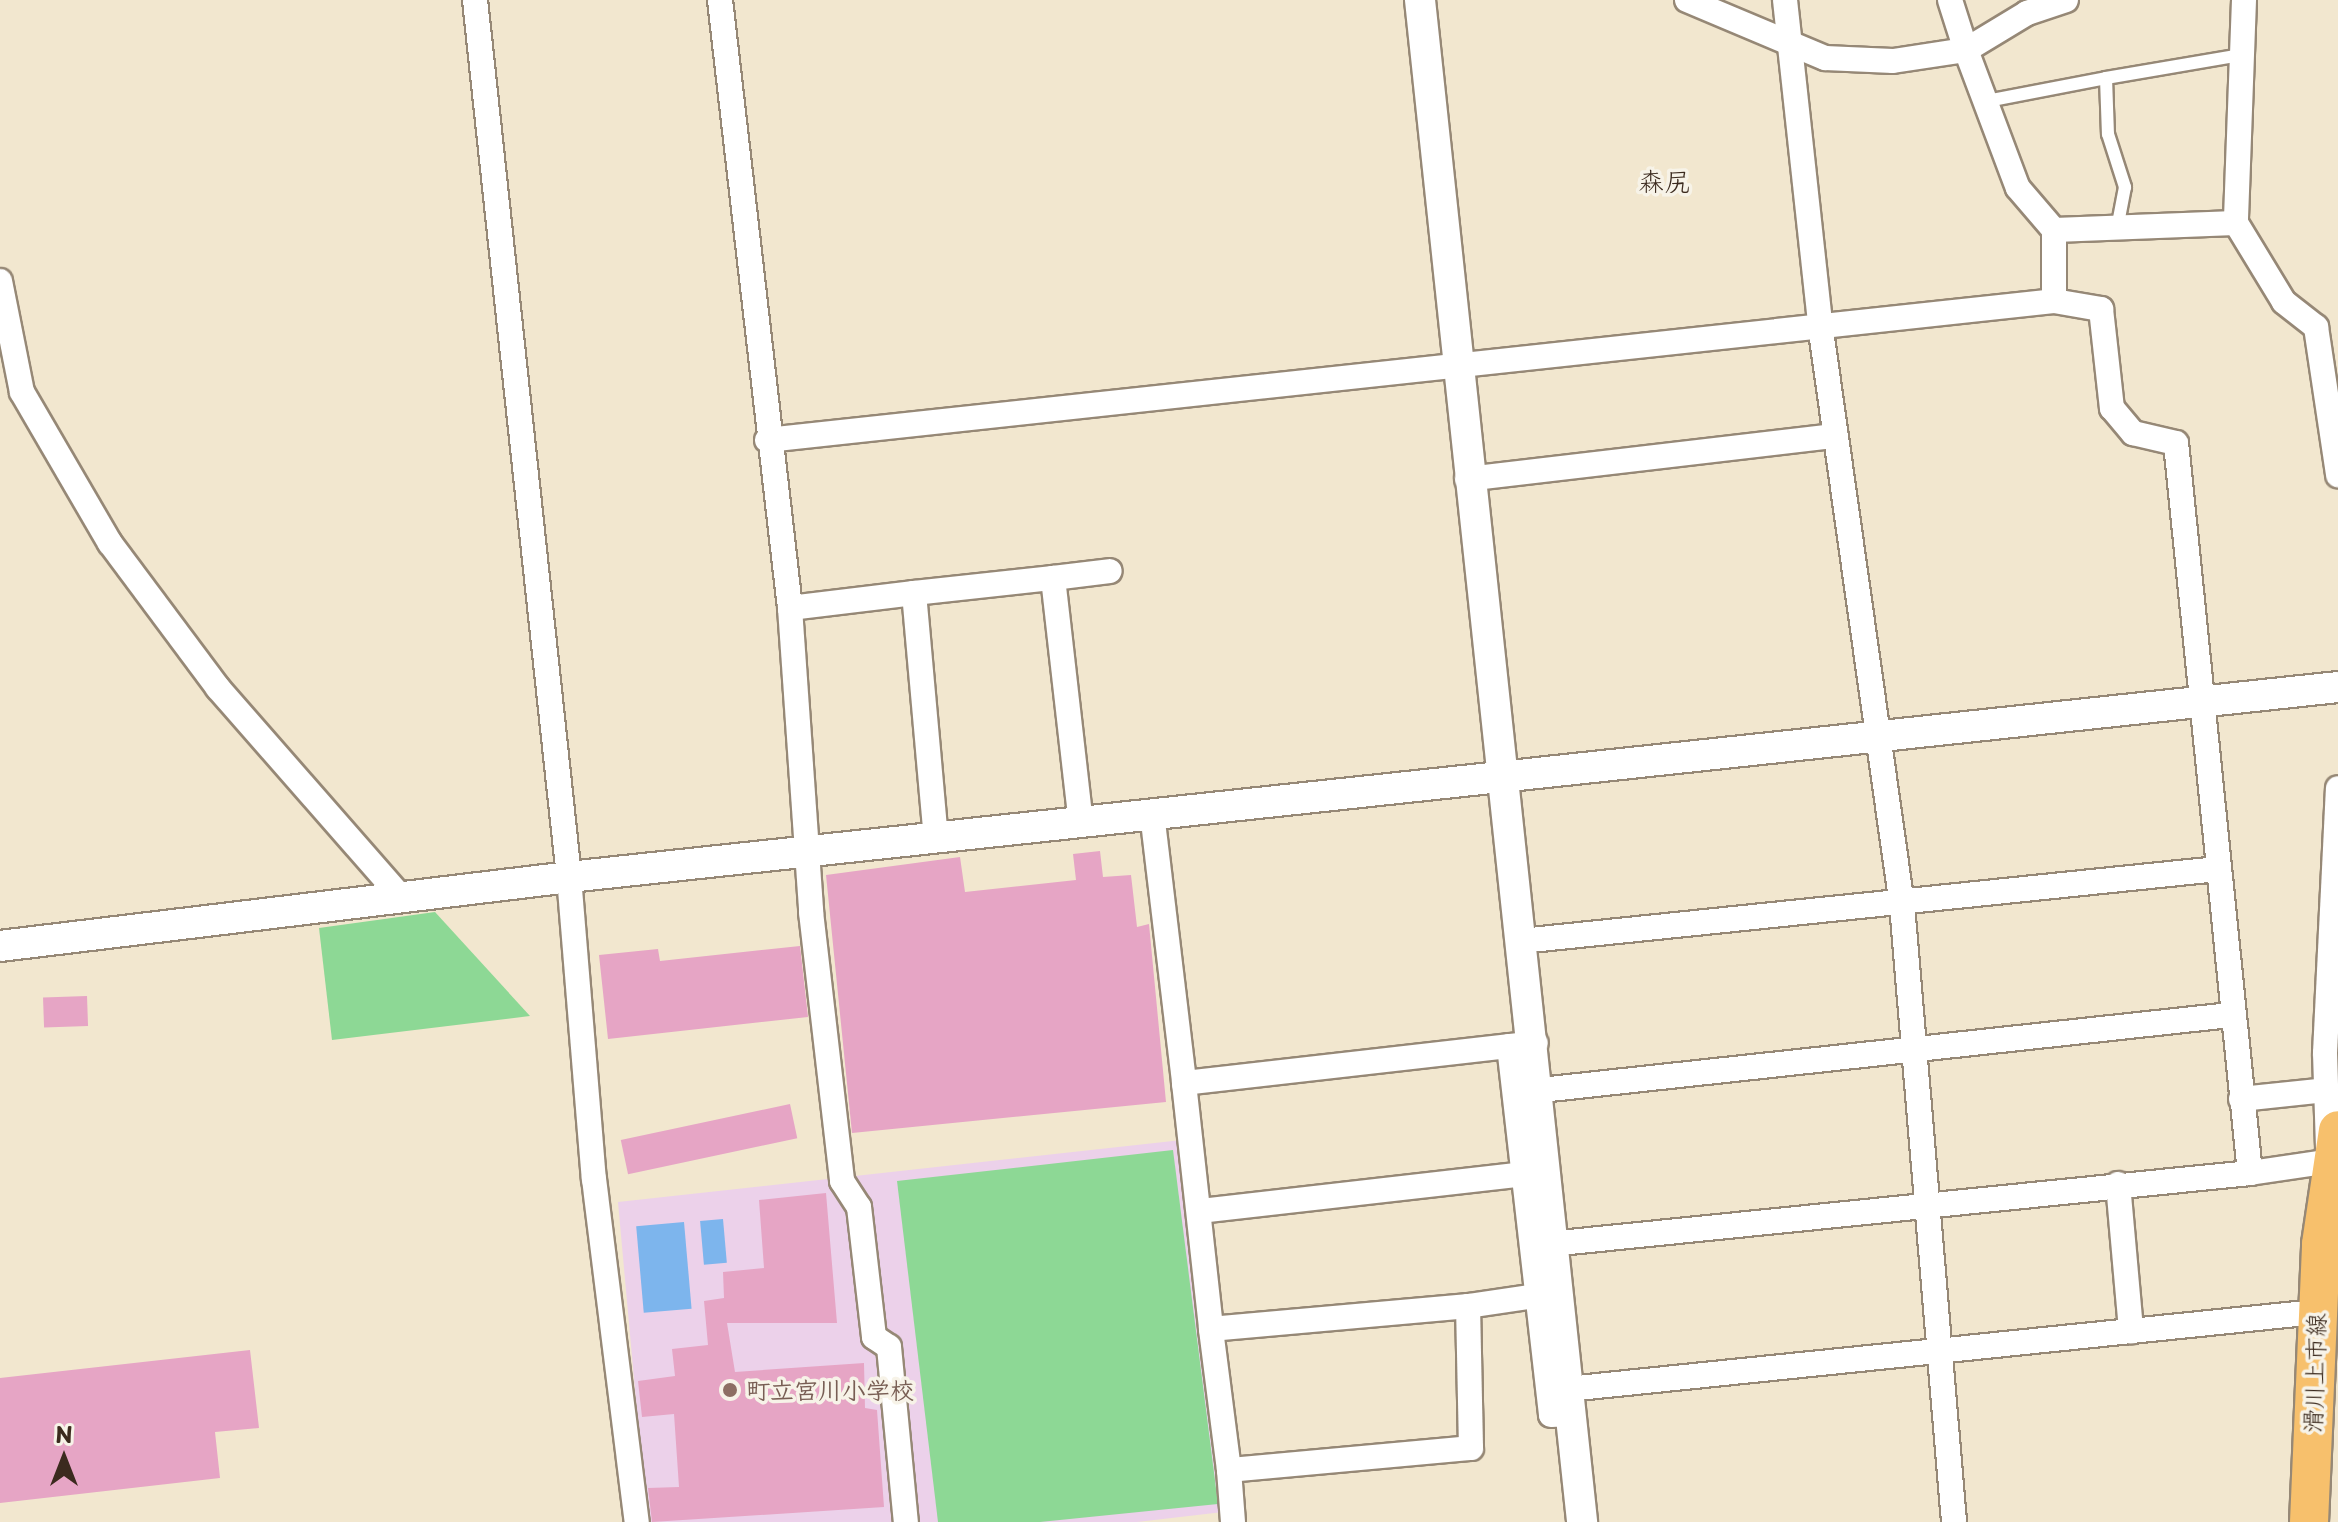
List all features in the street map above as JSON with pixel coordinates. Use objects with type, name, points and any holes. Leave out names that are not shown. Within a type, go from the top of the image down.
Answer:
[{"type":"main road","name":"滑川上市線","points":[[2309,1522],[2335,1151]]},
{"type":"street","points":[[475,0],[569,877],[589,1134],[637,1522]]},
{"type":"street","points":[[720,0],[767,440],[790,608],[842,1181],[859,1207],[874,1337],[889,1347],[906,1522]]},
{"type":"street","points":[[1420,0],[1453,361],[1521,941],[1522,1045],[1533,1173],[1546,1294],[1570,1402],[1582,1522]]},
{"type":"street","points":[[1687,0],[1825,58],[1893,61],[1966,50],[2027,13],[2066,0]]},
{"type":"street","points":[[1785,0],[1793,44],[1820,324],[1875,734],[1902,905],[1914,1054],[1932,1210],[1938,1351],[1954,1522]]},
{"type":"street","points":[[1950,0],[2018,188],[2054,230],[2054,301]]},
{"type":"street","points":[[2244,0],[2236,223],[2284,302],[2327,323],[2338,475]]},
{"type":"street","points":[[2054,230],[2236,223]]},
{"type":"street","points":[[0,281],[22,392],[110,543],[218,688],[403,899]]},
{"type":"street","points":[[767,440],[1453,361],[2054,301],[2101,309],[2112,408],[2133,433],[2176,443],[2230,1015],[2250,1173]]},
{"type":"street","points":[[1467,479],[1835,436]]},
{"type":"street","points":[[790,608],[1110,571]]},
{"type":"street","points":[[1053,578],[1081,822]]},
{"type":"street","points":[[914,593],[936,838]]},
{"type":"street","points":[[0,946],[569,877],[811,853],[1875,734],[2338,687]]},
{"type":"street","points":[[1550,1244],[1932,1210],[2118,1184],[2250,1173],[2335,1151],[2326,1090],[2338,788]]},
{"type":"street","points":[[1152,813],[1200,1211],[1233,1522]]},
{"type":"street","points":[[1521,941],[1902,905],[2218,869]]},
{"type":"street","points":[[1541,1090],[1914,1054],[2230,1015]]},
{"type":"street","points":[[1184,1083],[1522,1045]]},
{"type":"street","points":[[1522,1045],[1541,1090],[1533,1173],[1550,1244],[1546,1294]]},
{"type":"street","points":[[2241,1099],[2326,1090]]},
{"type":"street","points":[[1200,1211],[1533,1173]]},
{"type":"street","points":[[2118,1184],[2131,1331]]},
{"type":"street","points":[[1211,1329],[1468,1306],[1546,1294]]},
{"type":"street","points":[[1570,1402],[1938,1351],[2131,1331],[2324,1302]]},
{"type":"street","points":[[1229,1470],[1471,1448],[1468,1306]]},
{"type":"lane","points":[[1987,101],[2240,55]]},
{"type":"lane","points":[[2106,78],[2108,134],[2125,187],[2117,229]]},
{"type":"shaded area","points":[[1182,1140],[1223,1512],[1137,1522],[647,1522],[618,1202]]},
{"type":"green space","points":[[435,912],[530,1016],[332,1040],[319,928]]},
{"type":"green space","points":[[1173,1150],[1218,1504],[1040,1522],[938,1522],[897,1181]]},
{"type":"water","points":[[723,1219],[727,1263],[704,1265],[700,1221]]},
{"type":"water","points":[[684,1222],[692,1309],[644,1313],[636,1226]]},
{"type":"building","points":[[1100,851],[1103,877],[1131,875],[1137,927],[1149,924],[1166,1102],[852,1133],[826,875],[960,857],[965,892],[1076,880],[1073,854]]},
{"type":"building","points":[[800,946],[808,1017],[608,1039],[599,955],[658,949],[660,961]]},
{"type":"building","points":[[87,996],[88,1026],[44,1028],[43,998]]},
{"type":"building","points":[[790,1104],[797,1138],[628,1174],[621,1140]]},
{"type":"building","points":[[826,1193],[837,1323],[727,1323],[735,1372],[864,1363],[865,1408],[877,1410],[884,1507],[652,1522],[648,1488],[679,1487],[674,1414],[642,1417],[638,1381],[675,1376],[672,1349],[708,1345],[704,1301],[724,1298],[723,1272],[764,1268],[759,1200]]},
{"type":"building","points":[[250,1350],[259,1428],[215,1432],[220,1478],[0,1503],[0,1378]]},
{"type":"place","name":"町立宮川小学校","points":[[730,1390]]},
{"type":"district","name":"森尻","points":[[1664,181]]}]
